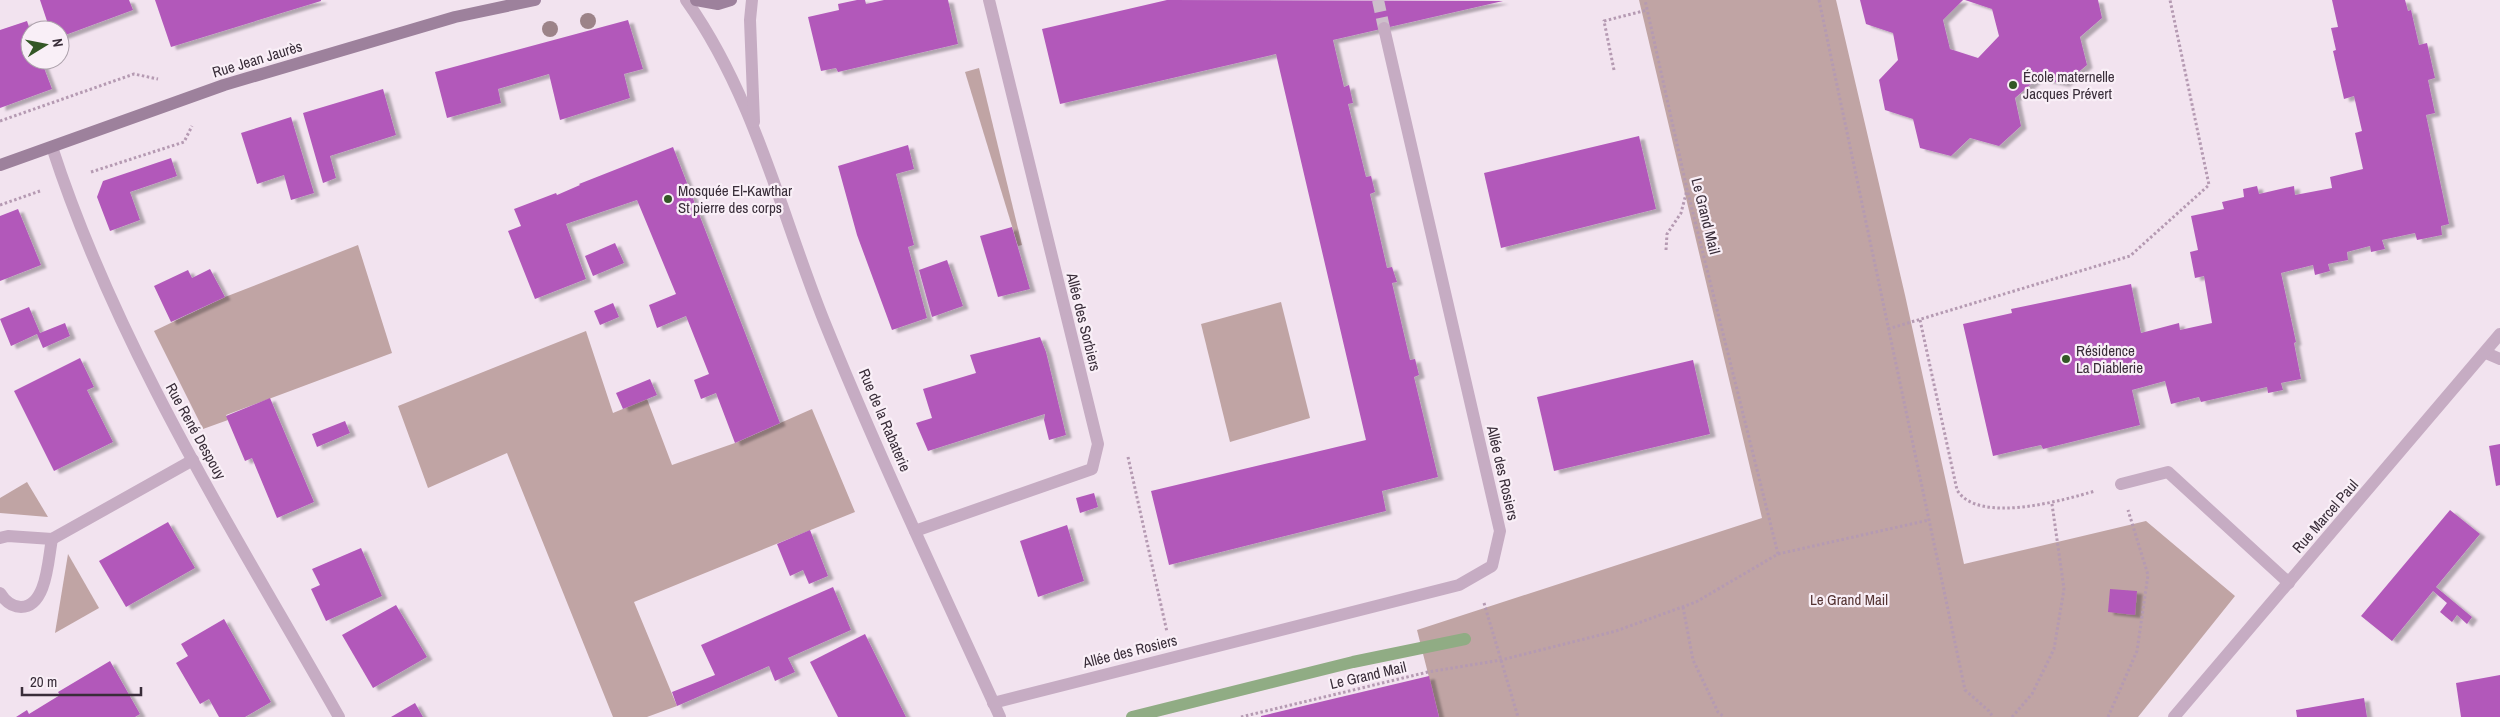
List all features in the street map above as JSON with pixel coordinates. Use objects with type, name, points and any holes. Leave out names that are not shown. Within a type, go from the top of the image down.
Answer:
[{"type":"main road","name":"Rue Jean Jaurès","points":[[0,166],[224,85],[394,34],[532,0]]},
{"type":"main road","points":[[696,0],[718,4],[731,0]]},
{"type":"street","name":"Rue de la Rabaterie","points":[[686,0],[706,30],[754,129],[824,320],[915,531],[1000,717]]},
{"type":"street","name":"Rue de la Rabaterie","points":[[752,0],[750,20],[754,129]]},
{"type":"street","name":"Allée des Sorbiers","points":[[915,531],[1092,469],[1098,444],[988,0]]},
{"type":"street","name":"Allée des Rosiers","points":[[993,703],[1459,585],[1492,566],[1500,531],[1384,28]]},
{"type":"street","name":"Rue René Despouy","points":[[52,147],[69,198],[131,342],[193,460],[339,717]]},
{"type":"street","name":"Rue Marcel Paul","points":[[2174,717],[2500,334]]},
{"type":"street","points":[[2486,352],[2500,359]]},
{"type":"street","points":[[0,538],[8,536],[52,539],[193,460]]},
{"type":"street","points":[[2121,484],[2168,472],[2289,583]]},
{"type":"street","points":[[0,593],[9,604],[16,607],[28,607],[33,604],[42,592],[52,539]]},
{"type":"path","name":"Le Grand Mail","points":[[1645,0],[1688,189],[1778,554]]},
{"type":"path","points":[[1819,0],[1965,690],[1989,711],[1993,717]]},
{"type":"path","points":[[1888,329],[2130,256],[2209,185],[2170,0]]},
{"type":"path","points":[[1614,70],[1604,21],[1647,10]]},
{"type":"path","points":[[0,121],[134,74],[163,80]]},
{"type":"path","points":[[87,173],[184,142],[196,117]]},
{"type":"path","points":[[1666,250],[1667,234],[1681,213],[1688,189]]},
{"type":"path","points":[[0,204],[42,190]]},
{"type":"path","points":[[1920,320],[1957,490],[1961,496],[1968,501],[1987,506],[2013,508],[2052,504],[2121,484],[2148,575],[2137,651],[2108,717]]},
{"type":"path","points":[[1128,457],[1173,657]]},
{"type":"path","points":[[1751,472],[1757,471]]},
{"type":"path","points":[[2012,717],[2032,694],[2054,649],[2064,589],[2052,504]]},
{"type":"path","name":"Le Grand Mail","points":[[1241,717],[1428,672],[1501,660],[1616,631],[1696,602],[1778,554],[1929,520]]},
{"type":"path","points":[[1459,585],[1485,604],[1518,717]]},
{"type":"path","points":[[1682,607],[1693,660],[1718,712],[1724,717]]},
{"type":"green space","name":"Le Grand Mail","points":[[1639,0],[1836,0],[1905,295],[1964,564],[2146,521],[2235,596],[2138,717],[1439,717],[1417,630],[1762,518]]},
{"type":"green space","points":[[979,68],[1022,245],[1018,246],[965,72]]},
{"type":"green space","points":[[358,245],[392,353],[226,415],[228,420],[203,429],[154,331],[225,297]]},
{"type":"green space","points":[[1281,302],[1310,418],[1230,442],[1201,324]]},
{"type":"green space","points":[[586,331],[613,413],[647,399],[672,465],[735,443],[812,409],[855,512],[634,602],[677,706],[647,717],[613,717],[507,453],[428,488],[398,406]]},
{"type":"green space","points":[[27,482],[48,517],[0,513],[0,498]]},
{"type":"green space","points":[[68,554],[99,608],[55,633]]},
{"type":"building","points":[[40,0],[129,0],[133,10],[70,33],[70,20],[47,20]]},
{"type":"building","points":[[155,0],[321,0],[321,1],[171,47]]},
{"type":"building","points":[[865,0],[866,4],[884,0],[948,0],[958,44],[838,72],[836,68],[821,71],[808,17],[839,10],[838,4]]},
{"type":"building","points":[[1167,0],[1503,1],[1333,40],[1344,87],[1349,85],[1353,103],[1348,104],[1366,177],[1371,176],[1375,192],[1370,194],[1387,268],[1392,267],[1397,282],[1392,283],[1410,360],[1415,359],[1419,375],[1414,377],[1438,477],[1382,491],[1386,511],[1169,565],[1151,491],[1366,440],[1276,54],[1060,104],[1042,29]]},
{"type":"building","points":[[1860,0],[1963,0],[1943,20],[1950,49],[1978,58],[1999,36],[1992,9],[1965,0],[2098,0],[2102,18],[2080,37],[2087,65],[2064,84],[2038,78],[2015,98],[2021,126],[1999,146],[1970,138],[1951,156],[1920,148],[1913,119],[1885,110],[1879,80],[1898,60],[1893,33],[1866,24]]},
{"type":"building","points":[[2332,0],[2405,0],[2408,11],[2411,10],[2419,45],[2427,43],[2435,78],[2428,80],[2435,113],[2426,115],[2449,224],[2441,226],[2442,235],[2417,240],[2415,233],[2382,240],[2385,249],[2371,252],[2370,246],[2347,252],[2348,260],[2328,264],[2330,271],[2315,275],[2313,265],[2281,273],[2296,342],[2294,343],[2301,379],[2281,383],[2283,390],[2268,393],[2267,387],[2201,402],[2199,397],[2171,404],[2165,381],[2132,390],[2140,425],[2043,449],[2041,445],[1993,456],[1963,324],[2012,313],[2011,309],[2131,284],[2141,333],[2179,323],[2180,330],[2212,323],[2204,276],[2195,278],[2190,252],[2198,250],[2191,216],[2224,209],[2222,202],[2244,197],[2243,189],[2257,186],[2259,194],[2294,186],[2295,195],[2332,188],[2330,177],[2363,169],[2355,133],[2362,131],[2354,96],[2344,99],[2333,51],[2336,50],[2331,28],[2338,27]]},
{"type":"building","points":[[628,20],[643,69],[624,74],[630,98],[560,120],[549,74],[498,89],[501,103],[447,118],[435,72]]},
{"type":"building","points":[[20,23],[20,70],[45,70],[52,89],[0,108],[0,30]]},
{"type":"building","points":[[383,89],[396,135],[330,156],[336,178],[323,183],[303,113]]},
{"type":"building","points":[[291,117],[314,193],[291,200],[284,175],[257,184],[241,133]]},
{"type":"building","points":[[1639,136],[1656,209],[1501,248],[1484,173]]},
{"type":"building","points":[[908,145],[914,169],[896,174],[914,245],[908,247],[927,318],[892,330],[857,235],[838,166]]},
{"type":"building","points":[[673,147],[780,423],[735,443],[716,393],[701,399],[694,380],[709,374],[686,316],[657,328],[649,305],[676,294],[637,200],[566,224],[586,279],[535,299],[508,231],[521,226],[514,209],[556,193],[557,195],[579,184]]},
{"type":"building","points":[[171,158],[177,176],[130,192],[140,220],[110,231],[97,197],[103,181]]},
{"type":"building","points":[[18,209],[41,265],[0,281],[0,216]]},
{"type":"building","points":[[1012,227],[1030,289],[998,297],[980,236]]},
{"type":"building","points":[[615,243],[624,263],[593,276],[585,256]]},
{"type":"building","points":[[947,260],[963,306],[932,317],[919,270]]},
{"type":"building","points":[[210,269],[225,297],[171,322],[154,286],[188,270],[192,278]]},
{"type":"building","points":[[613,303],[619,317],[600,325],[594,311]]},
{"type":"building","points":[[29,307],[40,333],[65,323],[70,336],[43,348],[37,334],[11,346],[0,319]]},
{"type":"building","points":[[1040,337],[1046,352],[1066,435],[1049,440],[1044,420],[1045,414],[928,451],[916,423],[932,418],[923,389],[976,373],[970,355]]},
{"type":"building","points":[[80,358],[94,387],[87,390],[113,442],[54,471],[14,391]]},
{"type":"building","points":[[1693,360],[1710,434],[1554,471],[1537,397]]},
{"type":"building","points":[[650,379],[657,395],[623,409],[616,393]]},
{"type":"building","points":[[270,398],[314,502],[277,518],[252,458],[245,461],[226,416]]},
{"type":"building","points":[[345,421],[350,433],[317,447],[312,434]]},
{"type":"building","points":[[2500,444],[2500,485],[2496,486],[2489,446]]},
{"type":"building","points":[[1094,493],[1098,507],[1080,513],[1076,498]]},
{"type":"building","points":[[2450,510],[2480,534],[2436,587],[2472,617],[2467,624],[2457,615],[2452,622],[2440,612],[2447,603],[2433,591],[2392,641],[2361,616]]},
{"type":"building","points":[[168,522],[195,568],[126,607],[99,561]]},
{"type":"building","points":[[1067,525],[1084,581],[1038,597],[1020,541]]},
{"type":"building","points":[[810,530],[828,576],[809,584],[803,570],[790,576],[777,544]]},
{"type":"building","points":[[361,548],[382,596],[326,621],[311,589],[320,585],[312,569]]},
{"type":"building","points":[[833,587],[851,630],[788,658],[795,672],[775,681],[769,666],[677,706],[672,692],[715,675],[701,645]]},
{"type":"building","points":[[2110,589],[2137,591],[2135,615],[2108,612]]},
{"type":"building","points":[[396,605],[427,657],[373,688],[342,635]]},
{"type":"building","points":[[224,619],[271,702],[245,717],[219,717],[209,699],[200,704],[176,663],[188,656],[181,644]]},
{"type":"building","points":[[865,634],[906,717],[838,717],[810,662]]},
{"type":"building","points":[[110,661],[140,714],[135,717],[16,717],[27,710],[29,714],[60,695],[58,692]]},
{"type":"building","points":[[2500,675],[2500,717],[2461,717],[2456,683]]},
{"type":"building","points":[[1429,676],[1439,717],[1261,717],[1261,716]]},
{"type":"building","points":[[2364,698],[2367,717],[2297,717],[2296,710]]},
{"type":"building","points":[[415,703],[423,717],[391,717]]},
{"type":"waterway","points":[[1132,717],[1353,662],[1465,639]]},
{"type":"tunnel","points":[[1378,0],[1384,28]]},
{"type":"place","name":"École maternelle Jacques Prévert","points":[[2013,85]]},
{"type":"place","name":"Mosquée El-Kawthar St pierre des corps","points":[[668,199]]},
{"type":"place","name":"Résidence La Diablerie","points":[[2066,359]]}]
